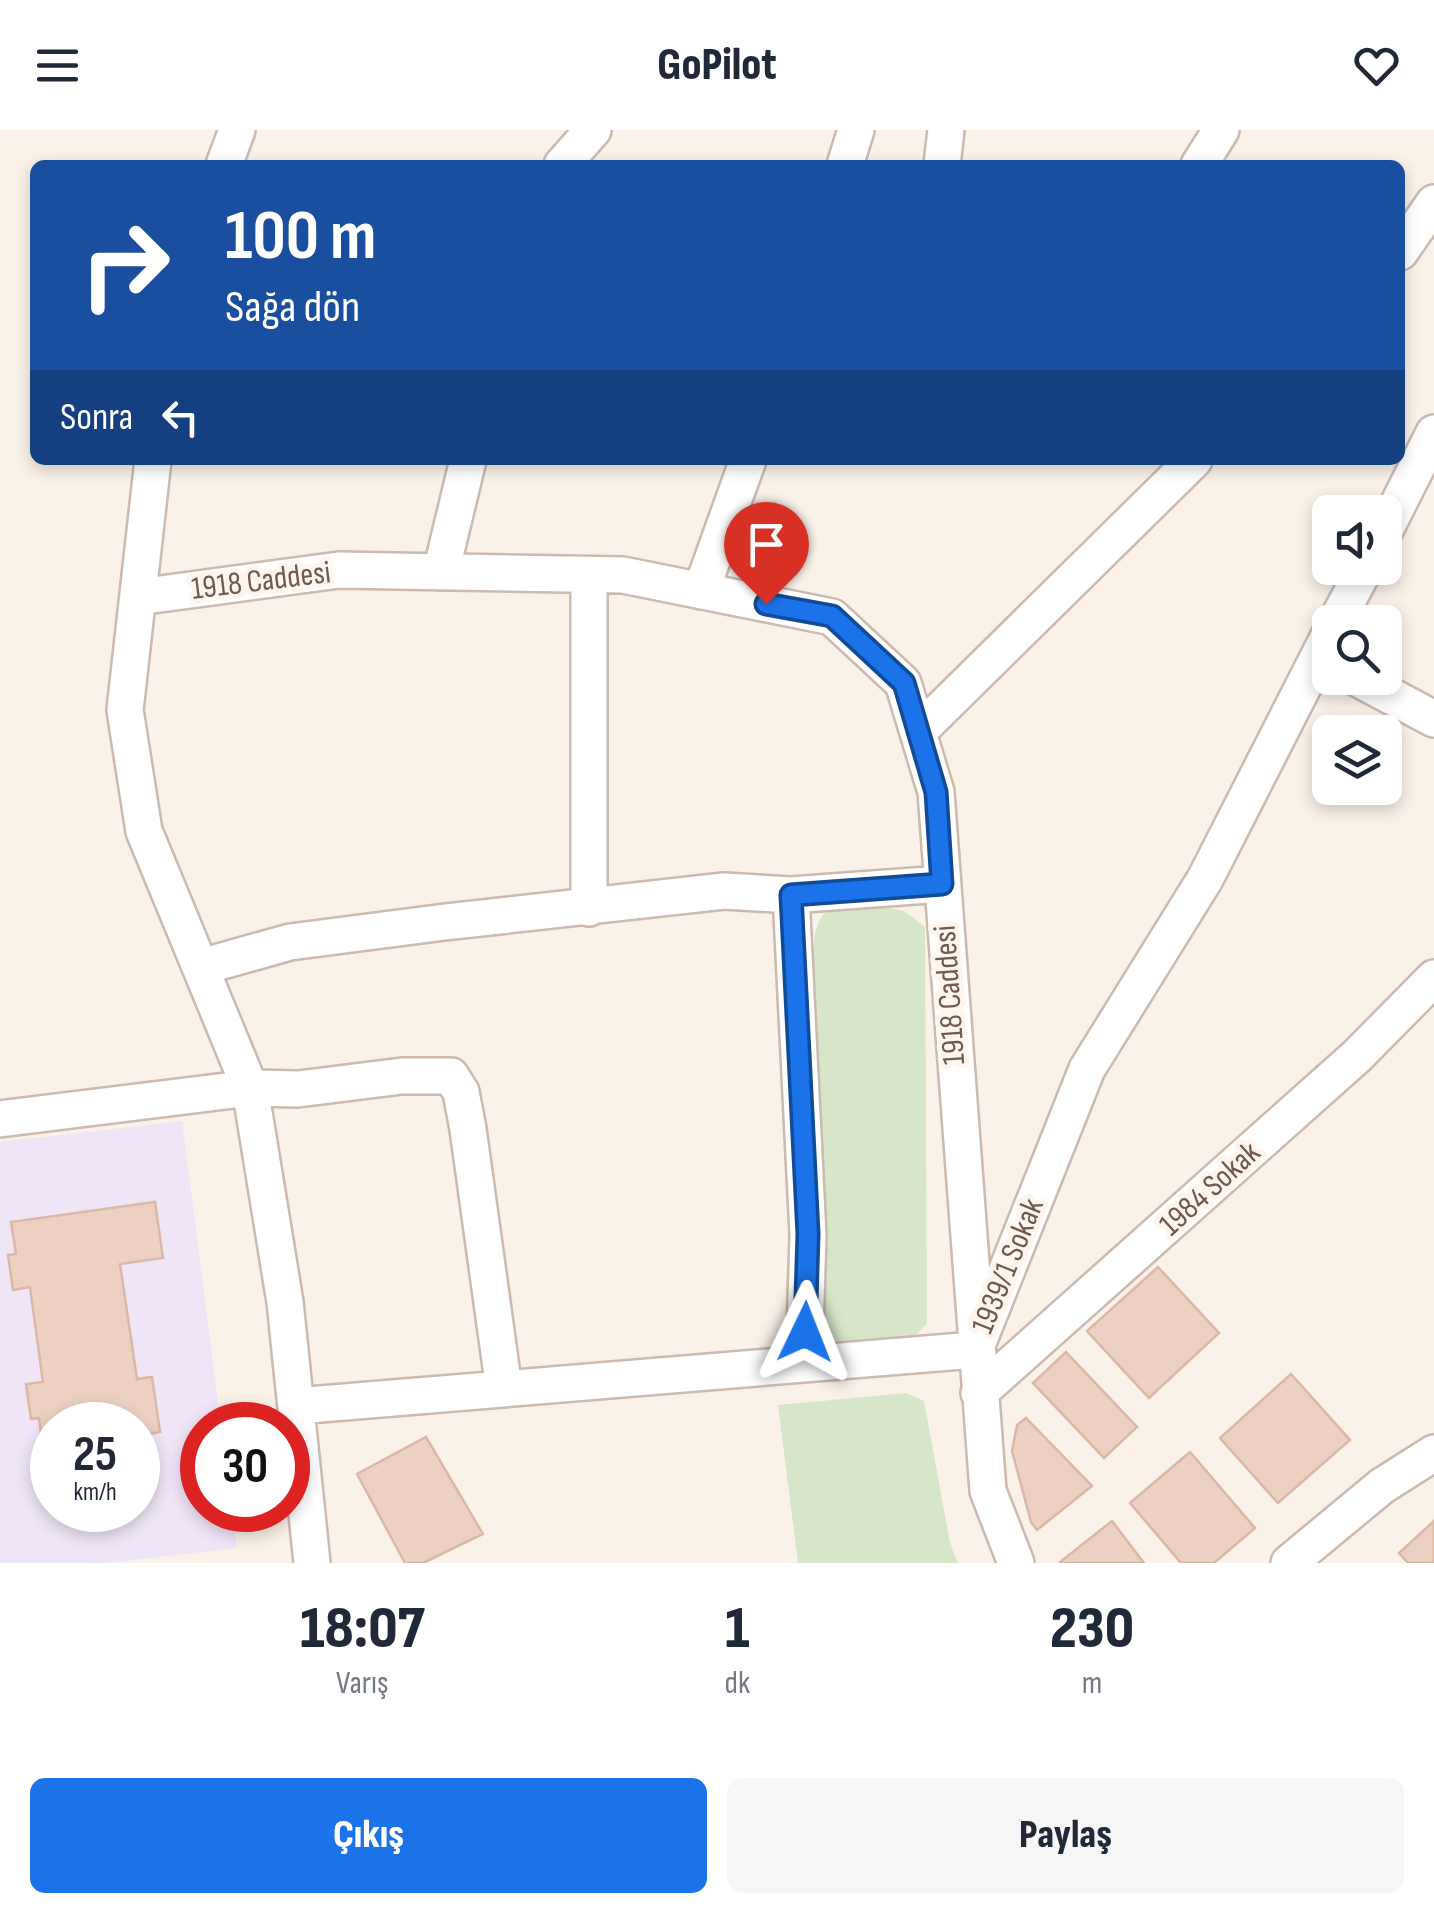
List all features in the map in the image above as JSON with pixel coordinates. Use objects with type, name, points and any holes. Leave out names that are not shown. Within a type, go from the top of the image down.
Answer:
[{"type":"street","points":[[226,160],[237,130]]},
{"type":"street","points":[[566,160],[593,130]]},
{"type":"street","points":[[847,160],[856,130]]},
{"type":"street","points":[[943,160],[946,130]]},
{"type":"street","points":[[1201,160],[1221,130]]},
{"type":"street","points":[[1405,245],[1434,204]]},
{"type":"street","points":[[1402,496],[1434,433]]},
{"type":"street","points":[[152,465],[126,710],[144,831],[250,1088],[285,1302],[296,1402]]},
{"type":"street","points":[[441,572],[467,465]]},
{"type":"street","points":[[701,591],[746,465]]},
{"type":"street","points":[[918,732],[1189,465]]},
{"type":"street","name":"1918 Caddesi","points":[[138,597],[339,570],[622,576],[832,616],[904,683],[936,792],[974,1350],[988,1491],[1016,1563]]},
{"type":"street","points":[[588,575],[589,908]]},
{"type":"street","name":"1939/1 Sokak","points":[[310,1405],[974,1350],[1087,1069],[1205,879],[1312,677]]},
{"type":"street","points":[[1389,695],[1434,719]]},
{"type":"street","points":[[201,967],[290,942],[724,891],[791,895],[942,884]]},
{"type":"street","points":[[791,895],[808,1234],[804,1364]]},
{"type":"street","name":"1984 Sokak","points":[[979,1393],[1357,1056],[1434,978]]},
{"type":"street","points":[[0,1119],[250,1088],[298,1089],[402,1076],[451,1076],[460,1092],[468,1129],[504,1389]]},
{"type":"street","points":[[1289,1563],[1382,1486],[1434,1453]]},
{"type":"street","points":[[309,1532],[312,1563]]},
{"type":"shaded area","points":[[182,1121],[218,1402],[180,1402],[180,1532],[235,1532],[237,1548],[106,1563],[0,1563],[0,1142]]},
{"type":"green space","points":[[861,902],[904,911],[925,927],[927,1324],[909,1342],[832,1344],[817,1330],[813,950],[817,927],[825,914],[838,906]]},
{"type":"green space","points":[[906,1393],[924,1401],[950,1543],[958,1563],[798,1563],[778,1405]]},
{"type":"building","points":[[155,1202],[163,1258],[120,1264],[137,1379],[152,1377],[156,1402],[30,1402],[30,1412],[26,1384],[43,1382],[30,1287],[13,1290],[8,1255],[16,1254],[11,1222]]},
{"type":"building","points":[[1158,1267],[1219,1333],[1149,1398],[1087,1331]]},
{"type":"building","points":[[1066,1352],[1137,1427],[1104,1458],[1033,1383]]},
{"type":"building","points":[[1291,1374],[1350,1440],[1278,1503],[1220,1438]]},
{"type":"building","points":[[1026,1418],[1092,1486],[1037,1530],[1031,1522],[1012,1451],[1017,1425]]},
{"type":"building","points":[[426,1437],[483,1534],[423,1563],[405,1563],[357,1474]]},
{"type":"building","points":[[1190,1452],[1255,1528],[1214,1563],[1181,1563],[1130,1503]]},
{"type":"building","points":[[1112,1521],[1144,1563],[1060,1562]]},
{"type":"building","points":[[1434,1521],[1434,1563],[1408,1563],[1399,1553]]},
{"type":"route","points":[[766,604],[832,616],[904,683],[936,792],[942,884],[791,895],[808,1234],[805,1332]]}]
